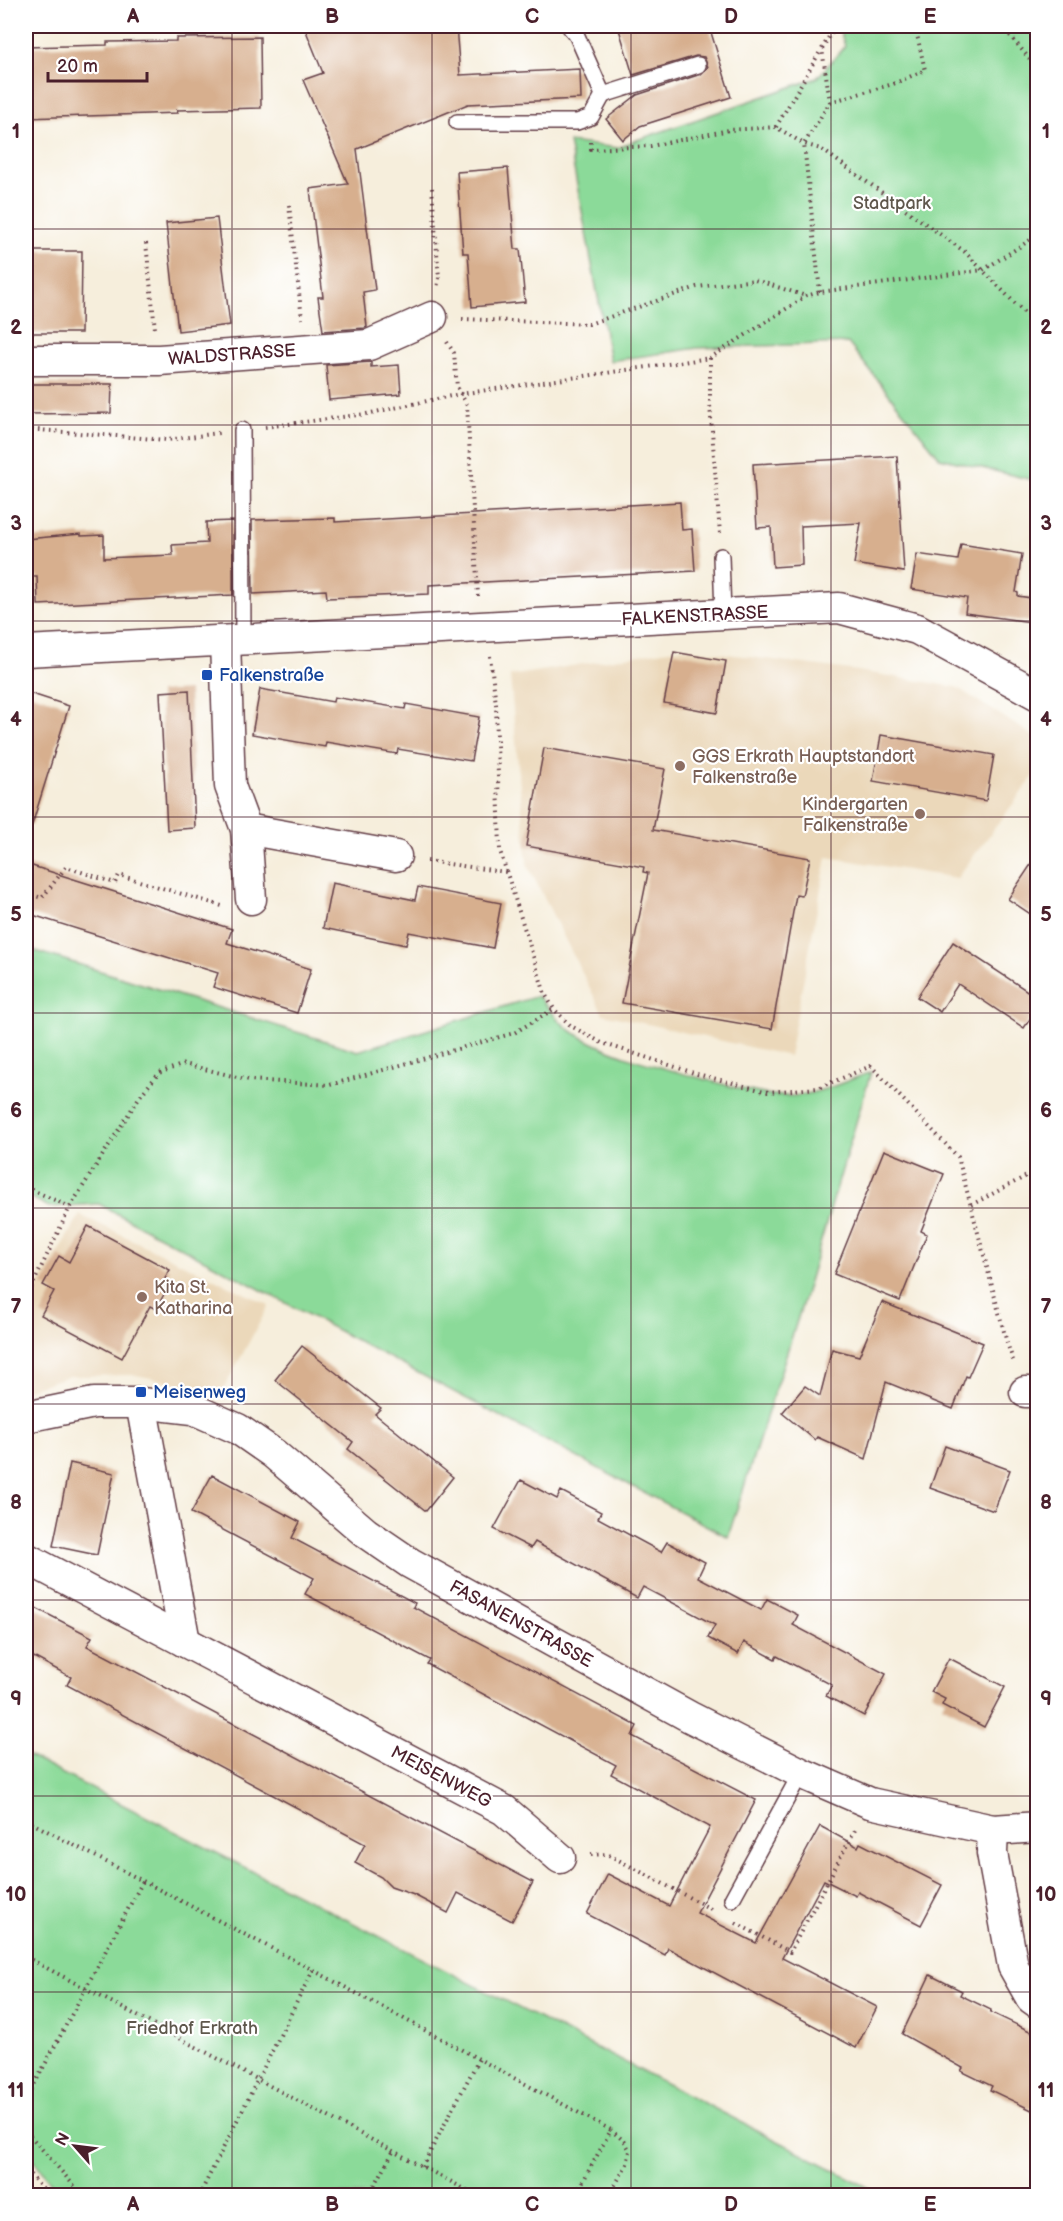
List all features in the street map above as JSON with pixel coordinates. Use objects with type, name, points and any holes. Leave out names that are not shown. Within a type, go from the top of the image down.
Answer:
[{"type":"street","name":"WALDSTRASSE","points":[[26,360],[159,360],[369,345],[432,317]]},
{"type":"street","name":"FALKENSTRASSE","points":[[26,651],[839,608],[917,629],[1038,695]]},
{"type":"street","points":[[234,640],[230,786],[246,829],[251,899]]},
{"type":"street","points":[[246,829],[396,856]]},
{"type":"street","name":"FASANENSTRASSE","points":[[26,1417],[94,1403],[141,1403],[193,1409],[238,1429],[274,1454],[366,1533],[410,1563],[690,1717],[801,1773],[870,1803],[993,1830],[1038,1827]]},
{"type":"street","points":[[141,1403],[185,1642]]},
{"type":"street","name":"MEISENWEG","points":[[26,1558],[504,1810],[560,1858]]},
{"type":"street","points":[[993,1830],[992,1853],[1013,1966],[1031,1998],[1038,2003]]},
{"type":"lane","points":[[569,26],[577,36],[603,95]]},
{"type":"lane","points":[[457,122],[577,122],[591,117],[603,95],[698,65]]},
{"type":"lane","points":[[234,640],[242,430]]},
{"type":"lane","points":[[722,556],[723,615]]},
{"type":"lane","points":[[732,1899],[801,1773]]},
{"type":"path","points":[[776,127],[835,26]]},
{"type":"path","points":[[830,102],[893,84],[925,70],[915,26]]},
{"type":"path","points":[[1002,26],[1038,69]]},
{"type":"path","points":[[820,292],[804,144],[830,102],[822,49]]},
{"type":"path","points":[[591,117],[591,149],[651,146],[729,130],[776,127],[804,144],[821,149],[965,252],[1038,327]]},
{"type":"path","points":[[432,188],[439,278],[432,317],[454,353],[457,387],[467,405],[479,606],[491,660],[496,704],[500,851],[545,993],[554,1010],[571,1026],[602,1042],[697,1074],[768,1092],[818,1089],[871,1066],[958,1157],[1007,1343],[1031,1392]]},
{"type":"path","points":[[289,205],[305,350]]},
{"type":"path","points":[[26,429],[167,440],[366,414],[460,394],[710,358],[806,296],[820,292],[983,270],[1038,235]]},
{"type":"path","points":[[146,243],[159,360]]},
{"type":"path","points":[[432,317],[590,324],[697,287],[755,280],[806,296]]},
{"type":"path","points":[[710,358],[711,405],[722,556]]},
{"type":"path","points":[[396,856],[506,872]]},
{"type":"path","points":[[26,893],[42,898],[66,867],[115,883],[119,875],[234,910],[251,899]]},
{"type":"path","points":[[26,1299],[70,1207],[140,1096],[159,1073],[184,1065],[249,1080],[330,1085],[514,1033],[554,1010]]},
{"type":"path","points":[[971,1205],[1038,1170]]},
{"type":"path","points":[[26,1186],[70,1207]]},
{"type":"path","points":[[26,1820],[313,1970],[611,2130],[625,2142],[630,2151],[627,2164],[609,2196]]},
{"type":"path","points":[[26,2100],[143,1881]]},
{"type":"path","points":[[26,1957],[478,2196]]},
{"type":"path","points":[[199,2196],[313,1970]]},
{"type":"path","points":[[422,2167],[479,2059]]},
{"type":"path","points":[[574,2196],[611,2130]]},
{"type":"path","points":[[26,2131],[83,2196]]},
{"type":"path","points":[[369,2196],[393,2152]]},
{"type":"path","points":[[26,2170],[49,2196]]},
{"type":"shaded area","name":"GGS Erkrath Hauptstandort Falkenstraße","points":[[681,648],[858,671],[956,687],[1037,738],[1037,772],[957,878],[827,857],[789,1056],[603,1014],[527,864],[510,676]]},
{"type":"shaded area","name":"Kita St. Katharina","points":[[80,1215],[269,1305],[222,1392],[136,1375],[69,1376],[26,1390],[26,1313],[36,1289]]},
{"type":"green space","name":"Stadtpark","points":[[843,26],[1037,26],[1037,481],[940,458],[848,343],[697,348],[610,361],[569,142],[618,148],[817,78],[845,46],[840,31]]},
{"type":"green space","points":[[26,948],[358,1051],[538,996],[568,1029],[603,1048],[656,1066],[749,1091],[781,1096],[802,1095],[871,1072],[803,1302],[728,1537],[99,1204],[49,1207],[26,1195]]},
{"type":"green space","name":"Friedhof Erkrath","points":[[26,1755],[883,2195],[61,2195],[26,2151]]},
{"type":"building","points":[[304,26],[456,26],[460,75],[580,69],[581,99],[468,104],[357,149],[375,290],[363,292],[367,327],[365,328],[323,331],[318,297],[323,297],[310,189],[348,184],[303,80],[323,73]]},
{"type":"building","points":[[618,26],[709,26],[731,97],[640,126],[623,140],[606,119],[637,95],[701,74],[708,67],[704,57],[696,56],[633,75]]},
{"type":"building","points":[[260,37],[261,108],[26,118],[26,47],[176,41],[176,38]]},
{"type":"building","points":[[508,168],[515,249],[520,249],[525,302],[472,307],[468,253],[463,253],[457,172]]},
{"type":"building","points":[[217,218],[230,325],[178,331],[166,223]]},
{"type":"building","points":[[30,251],[82,251],[81,333],[30,333]]},
{"type":"building","points":[[371,362],[371,367],[399,365],[401,394],[329,400],[326,365]]},
{"type":"building","points":[[26,384],[112,384],[111,413],[26,414]]},
{"type":"building","points":[[897,456],[904,572],[854,564],[861,523],[801,526],[802,565],[773,567],[771,527],[757,528],[753,464]]},
{"type":"building","points":[[680,502],[682,530],[692,529],[695,571],[429,585],[429,594],[327,598],[326,590],[253,594],[252,520],[335,518],[335,522]]},
{"type":"building","points":[[233,521],[233,595],[38,605],[37,576],[26,576],[26,539],[81,534],[81,536],[104,535],[104,558],[173,555],[172,545],[207,543],[206,522]]},
{"type":"building","points":[[961,544],[1022,554],[1016,592],[1018,596],[1038,599],[1038,623],[965,613],[967,598],[911,589],[917,554],[958,560]]},
{"type":"building","points":[[674,652],[726,661],[717,713],[664,703]]},
{"type":"building","points":[[260,689],[333,702],[334,697],[405,709],[406,704],[479,717],[471,761],[398,749],[397,754],[326,742],[325,747],[252,734]]},
{"type":"building","points":[[189,690],[195,828],[167,830],[160,692]]},
{"type":"building","points":[[26,692],[69,706],[32,825],[26,824]]},
{"type":"building","points":[[881,735],[994,755],[986,801],[873,781]]},
{"type":"building","points":[[544,748],[665,769],[653,830],[810,858],[802,896],[796,895],[772,1029],[622,1003],[648,873],[643,872],[644,867],[526,846]]},
{"type":"building","points":[[1038,854],[1038,919],[1008,899]]},
{"type":"building","points":[[26,864],[232,929],[227,943],[311,969],[297,1013],[213,987],[218,973],[26,913]]},
{"type":"building","points":[[332,883],[415,900],[418,887],[501,903],[493,948],[409,932],[406,945],[323,928]]},
{"type":"building","points":[[953,942],[1038,998],[1038,1007],[1024,1028],[958,984],[940,1012],[917,997]]},
{"type":"building","points":[[884,1150],[944,1174],[921,1231],[927,1234],[900,1301],[834,1274]]},
{"type":"building","points":[[88,1226],[170,1270],[163,1282],[169,1285],[156,1309],[150,1306],[122,1358],[41,1315],[54,1291],[43,1285],[59,1256],[69,1262]]},
{"type":"building","points":[[882,1302],[983,1343],[968,1377],[966,1376],[953,1409],[886,1382],[866,1459],[817,1437],[815,1440],[782,1413],[805,1386],[820,1396],[832,1349],[859,1356]]},
{"type":"building","points":[[302,1346],[381,1408],[375,1414],[453,1477],[426,1511],[348,1449],[353,1442],[275,1380]]},
{"type":"building","points":[[945,1446],[1010,1470],[994,1511],[930,1488]]},
{"type":"building","points":[[70,1463],[114,1473],[97,1555],[53,1546]]},
{"type":"building","points":[[212,1475],[300,1522],[292,1538],[415,1603],[413,1607],[637,1726],[632,1736],[756,1800],[697,1913],[756,1943],[820,1826],[858,1847],[860,1843],[942,1885],[921,1925],[858,1892],[856,1896],[824,1880],[782,1958],[877,2007],[856,2048],[668,1948],[665,1955],[587,1914],[608,1874],[669,1906],[710,1827],[611,1774],[616,1765],[427,1664],[430,1660],[305,1594],[314,1578],[191,1513]]},
{"type":"building","points":[[521,1480],[557,1499],[561,1491],[601,1512],[598,1518],[661,1552],[667,1542],[705,1562],[698,1577],[761,1610],[767,1599],[798,1615],[793,1625],[886,1674],[864,1716],[826,1696],[832,1685],[777,1656],[775,1659],[744,1642],[738,1654],[708,1638],[715,1625],[643,1587],[637,1598],[535,1542],[531,1548],[494,1529]]},
{"type":"building","points":[[26,1603],[92,1637],[87,1646],[533,1882],[512,1921],[458,1893],[448,1913],[414,1895],[391,1887],[381,1877],[355,1863],[365,1844],[67,1685],[71,1677],[26,1653]]},
{"type":"building","points":[[949,1658],[1005,1687],[984,1727],[942,1705],[945,1699],[931,1692]]},
{"type":"building","points":[[930,1975],[962,1991],[960,1995],[991,2010],[990,2012],[1038,2035],[1038,2113],[990,2090],[992,2086],[961,2071],[963,2068],[902,2034]]},
{"type":"place","name":"Falkenstraße","points":[[207,675]]},
{"type":"place","name":"GGS Erkrath Hauptstandort Falkenstraße","points":[[680,766]]},
{"type":"place","name":"Kindergarten Falkenstraße","points":[[920,814]]},
{"type":"place","name":"Kita St. Katharina","points":[[142,1297]]},
{"type":"place","name":"Meisenweg","points":[[141,1392]]}]
